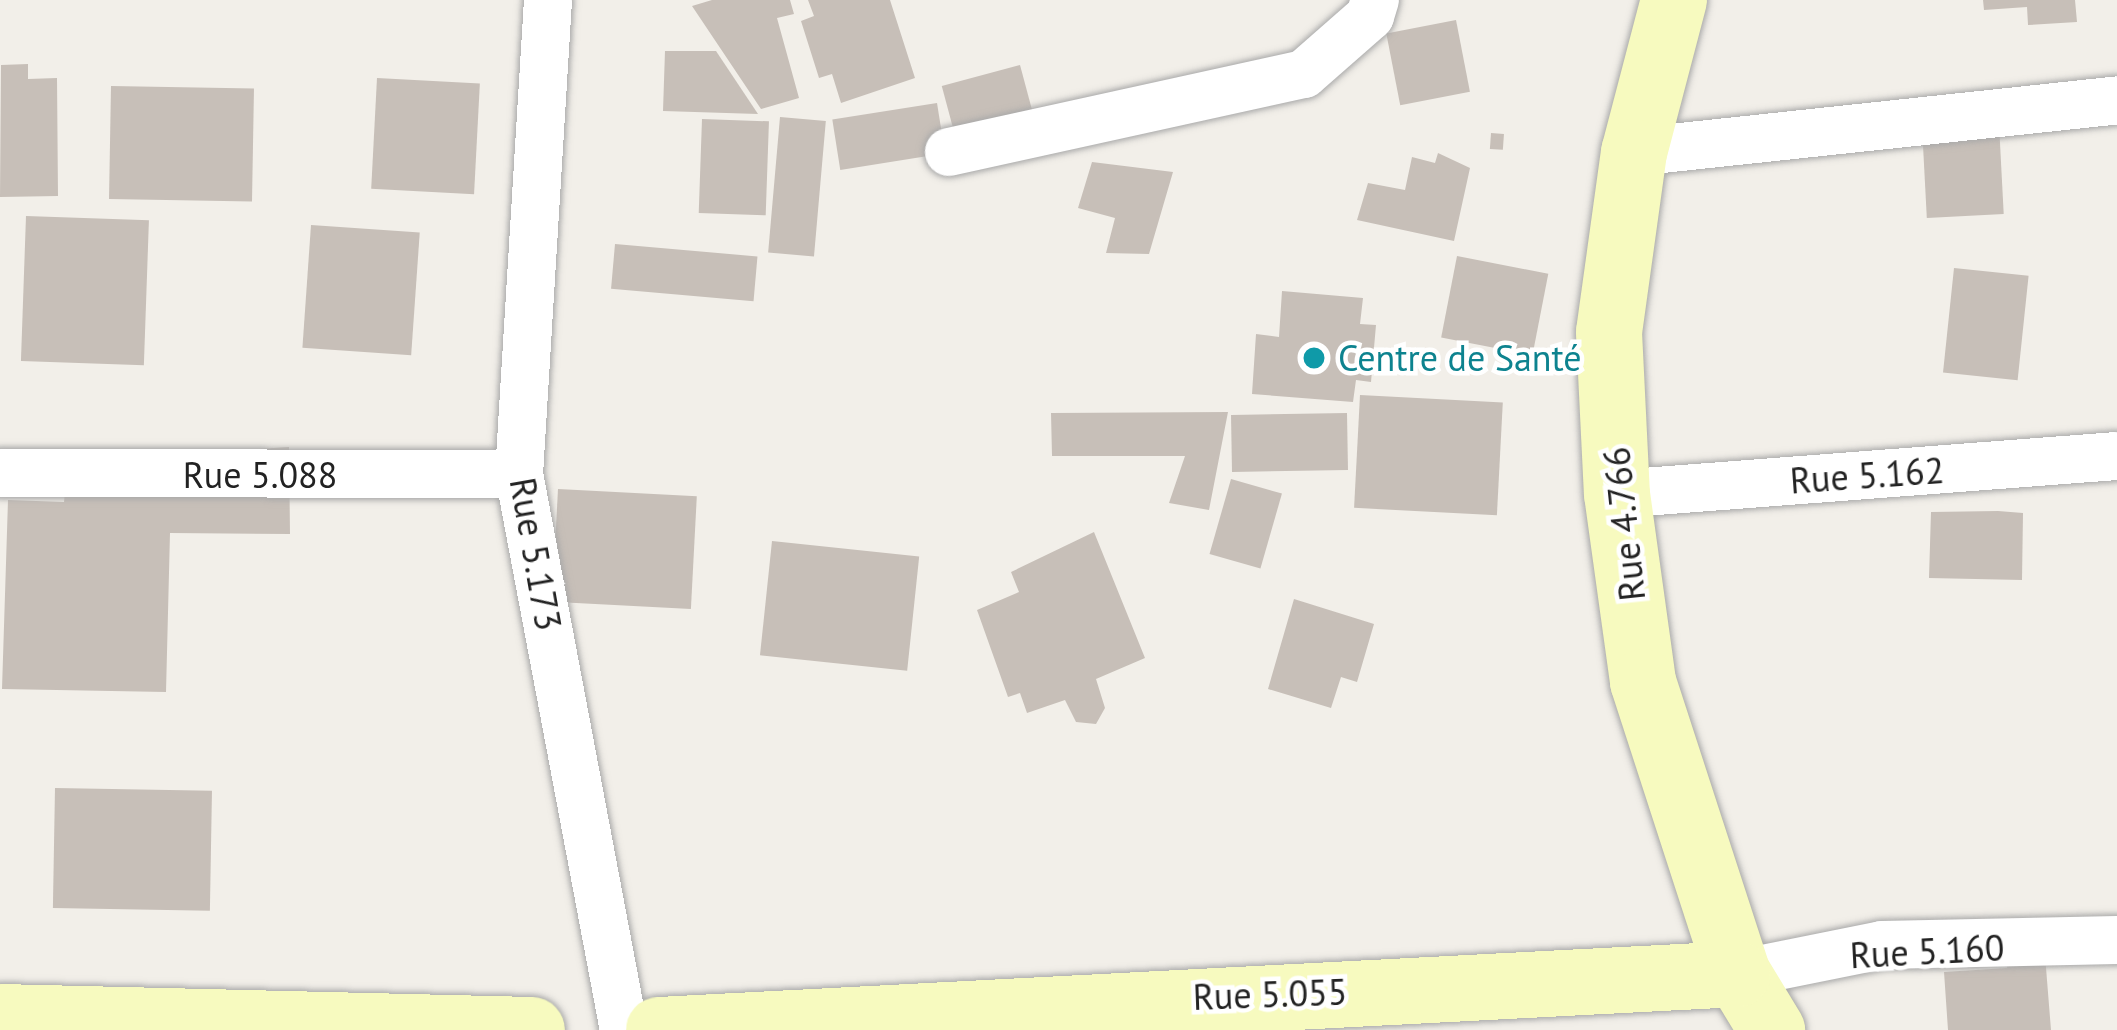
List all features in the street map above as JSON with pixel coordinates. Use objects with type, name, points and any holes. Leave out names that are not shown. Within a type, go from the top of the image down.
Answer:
[{"type":"street","name":"Rue 5.173","points":[[548,0],[519,474],[624,1030]]},
{"type":"street","points":[[949,152],[1304,74],[1370,16],[1375,0]]},
{"type":"street","name":"Rue 4.766","points":[[1674,0],[1634,152],[1609,332],[1617,494],[1643,682],[1738,974],[1772,1030]]},
{"type":"street","points":[[1634,152],[2117,100]]},
{"type":"street","name":"Rue 5.162","points":[[1617,494],[2117,456]]},
{"type":"street","name":"Rue 5.088","points":[[0,473],[519,474]]},
{"type":"street","name":"Rue 5.160","points":[[1738,974],[1882,945],[2117,940]]},
{"type":"street","name":"Rue 5.055","points":[[658,1030],[1738,974]]},
{"type":"street","points":[[0,1018],[532,1030]]},
{"type":"building","points":[[712,0],[790,0],[794,14],[777,18],[799,98],[761,109],[692,6]]},
{"type":"building","points":[[808,0],[890,0],[915,78],[841,103],[832,74],[819,78],[801,21],[814,16]]},
{"type":"building","points":[[1983,0],[2075,0],[2077,22],[2028,25],[2027,7],[1984,10]]},
{"type":"building","points":[[1456,20],[1470,92],[1400,105],[1386,34]]},
{"type":"building","points":[[665,51],[716,51],[758,114],[663,111]]},
{"type":"building","points":[[28,64],[28,79],[57,78],[58,196],[0,197],[1,65]]},
{"type":"building","points":[[1020,65],[1033,114],[955,135],[942,86]]},
{"type":"building","points":[[377,78],[480,83],[474,194],[371,189]]},
{"type":"building","points":[[111,86],[254,88],[252,201],[109,199]]},
{"type":"building","points":[[937,103],[945,153],[840,170],[832,120]]},
{"type":"building","points":[[780,117],[826,121],[814,256],[768,252]]},
{"type":"building","points":[[702,119],[769,121],[766,215],[699,213]]},
{"type":"building","points":[[1999,124],[2004,214],[1927,218],[1922,128]]},
{"type":"building","points":[[1491,133],[1504,134],[1503,150],[1490,149]]},
{"type":"building","points":[[1438,153],[1470,168],[1454,241],[1357,220],[1368,183],[1405,190],[1412,157],[1435,163]]},
{"type":"building","points":[[1092,162],[1173,172],[1149,254],[1106,253],[1115,218],[1078,208]]},
{"type":"building","points":[[26,216],[149,220],[144,365],[21,361]]},
{"type":"building","points":[[311,225],[420,233],[411,355],[302,348]]},
{"type":"building","points":[[615,244],[757,256],[754,301],[611,289]]},
{"type":"building","points":[[1457,256],[1548,274],[1532,355],[1441,337]]},
{"type":"building","points":[[1954,268],[2029,276],[2018,380],[1943,372]]},
{"type":"building","name":"Centre de Santé","points":[[1282,291],[1363,298],[1360,324],[1376,325],[1371,382],[1356,380],[1353,402],[1252,394],[1256,334],[1279,337]]},
{"type":"building","points":[[1360,395],[1503,402],[1497,515],[1354,508]]},
{"type":"building","points":[[1228,412],[1209,510],[1169,503],[1185,456],[1052,456],[1051,413]]},
{"type":"building","points":[[1347,413],[1348,470],[1232,472],[1231,415]]},
{"type":"building","points":[[289,447],[290,534],[170,533],[166,692],[2,689],[8,500],[64,502],[68,461]]},
{"type":"building","points":[[1231,479],[1282,494],[1260,569],[1210,554]]},
{"type":"building","points":[[558,489],[697,496],[691,609],[552,602]]},
{"type":"building","points":[[1931,512],[2023,513],[2022,580],[1929,578]]},
{"type":"building","points":[[1094,532],[1145,658],[1096,679],[1105,708],[1096,724],[1076,722],[1065,700],[1027,713],[1020,693],[1008,697],[977,610],[1019,592],[1011,572]]},
{"type":"building","points":[[772,541],[919,556],[907,671],[760,655]]},
{"type":"building","points":[[1294,599],[1374,624],[1357,682],[1341,677],[1331,708],[1268,689]]},
{"type":"building","points":[[55,788],[212,791],[210,911],[53,908]]},
{"type":"building","points":[[2045,955],[2051,1030],[1948,1030],[1944,972],[2007,968],[2006,957]]},
{"type":"place","name":"Centre de Santé","points":[[1314,358]]}]
